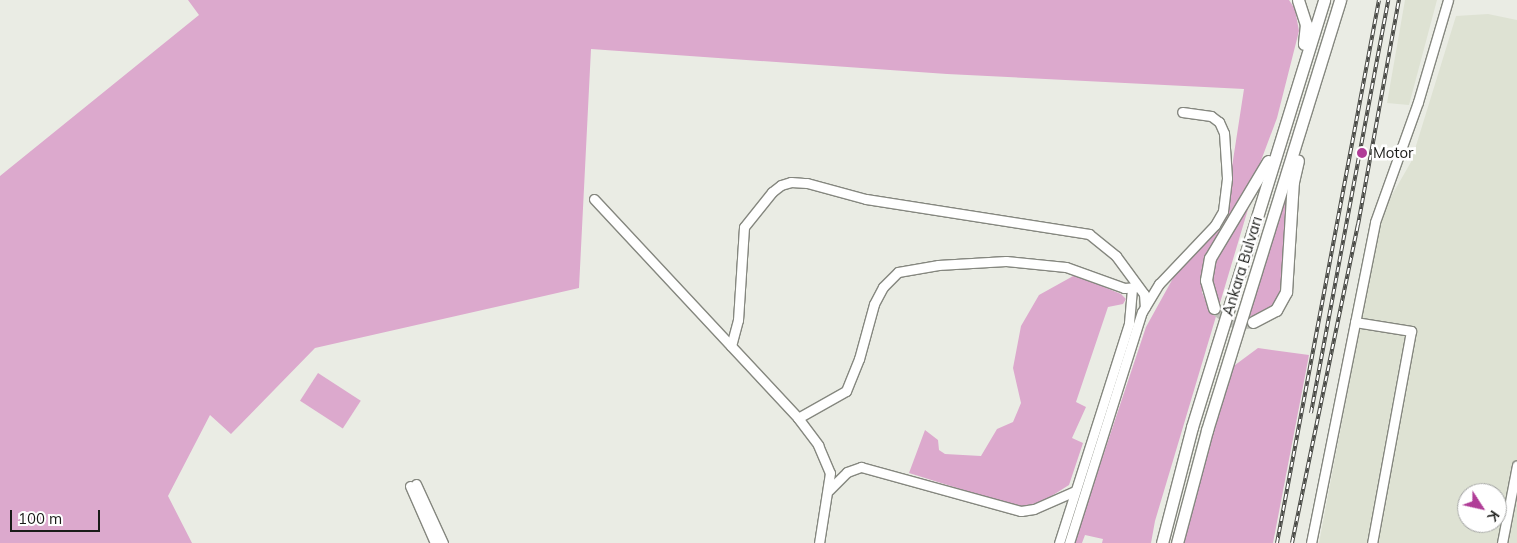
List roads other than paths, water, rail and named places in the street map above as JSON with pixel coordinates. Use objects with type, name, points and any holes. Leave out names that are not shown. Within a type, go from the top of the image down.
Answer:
[{"type":"main road","points":[[1214,308],[1206,280],[1210,258],[1257,184],[1287,121],[1288,100],[1307,33],[1298,0]]},
{"type":"main road","name":"Ankara Bulvarı","points":[[1162,543],[1195,418],[1324,0]]},
{"type":"main road","name":"Ankara Bulvarı","points":[[1177,543],[1207,430],[1340,0]]},
{"type":"main road","points":[[1254,322],[1272,314],[1286,292],[1293,182],[1319,88],[1324,53]]},
{"type":"street","points":[[1311,543],[1380,204],[1418,102],[1448,0]]},
{"type":"street","points":[[1069,543],[1145,307],[1160,284],[1215,225],[1223,210],[1227,178],[1224,133],[1219,122],[1211,116],[1182,112]]},
{"type":"street","points":[[731,346],[738,320],[744,227],[772,192],[781,185],[791,182],[807,183],[866,199],[1089,234],[1116,256],[1135,287],[1144,294],[1145,307]]},
{"type":"street","points":[[594,199],[798,418],[818,445],[830,472],[829,490],[819,543]]},
{"type":"street","points":[[798,418],[846,391],[859,359],[874,304],[883,287],[898,272],[938,265],[1006,261],[1066,267],[1124,288],[1135,287]]},
{"type":"street","points":[[1059,543],[1128,323],[1135,287]]},
{"type":"street","points":[[1355,322],[1410,331],[1372,543]]},
{"type":"street","points":[[1502,543],[1517,465]]},
{"type":"street","points":[[829,490],[847,472],[861,467],[1021,511],[1034,509],[1075,491]]},
{"type":"street","points":[[435,543],[413,485],[443,543]]},
{"type":"tunnel","points":[[1214,308],[1230,320],[1240,324],[1253,322]]},
{"type":"railway","points":[[1277,543],[1379,0]]},
{"type":"railway","points":[[1311,413],[1388,0]]},
{"type":"railway","points":[[1292,543],[1358,225],[1399,0]]},
{"type":"place","name":"Motor","points":[[1362,153]]}]
